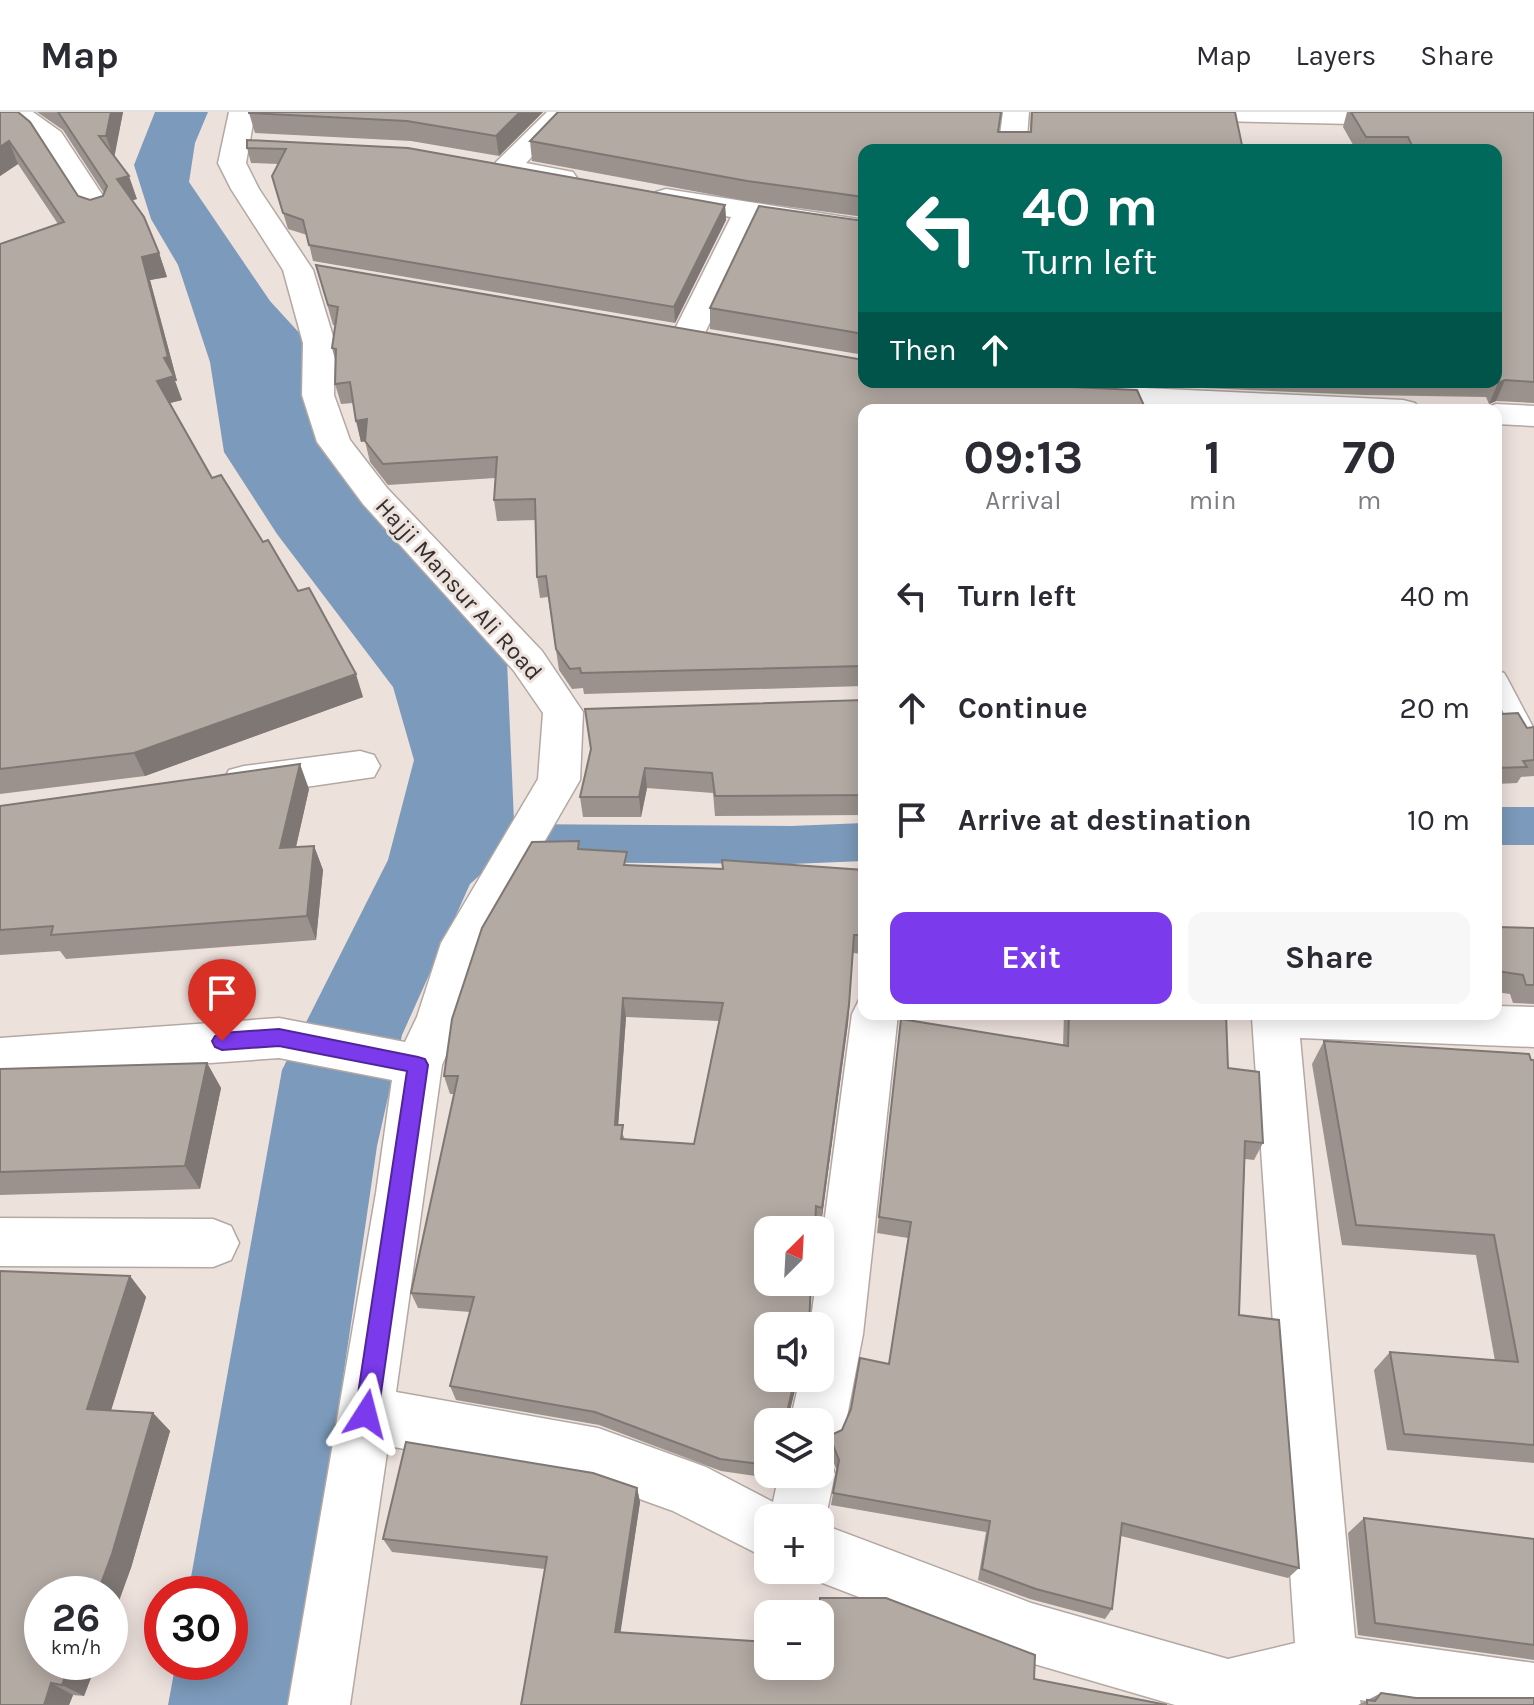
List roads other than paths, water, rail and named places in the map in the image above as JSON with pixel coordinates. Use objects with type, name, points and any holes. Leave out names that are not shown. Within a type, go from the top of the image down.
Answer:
[{"type":"street","points":[[16,112],[51,138],[99,211]]},
{"type":"street","points":[[562,112],[492,165],[596,184]]},
{"type":"street","points":[[1013,144],[1016,112]]},
{"type":"street","points":[[1170,112],[1426,118]]},
{"type":"street","name":"Hajji Mansur Ali Road","points":[[248,133],[232,163],[314,272],[319,343],[318,395],[334,442],[375,496],[578,711],[559,780],[463,943],[440,1017],[418,1065],[319,1705]]},
{"type":"street","points":[[641,193],[747,213],[858,228]]},
{"type":"street","points":[[656,332],[702,340],[747,213]]},
{"type":"street","points":[[1048,394],[1180,404]]},
{"type":"street","points":[[1502,414],[1534,416]]},
{"type":"street","points":[[204,787],[360,766]]},
{"type":"street","points":[[821,1408],[836,1334],[874,1020]]},
{"type":"street","points":[[1275,1020],[1330,1685]]},
{"type":"street","points":[[1333,1020],[1534,1027]]},
{"type":"street","points":[[0,1058],[279,1038],[418,1065]]},
{"type":"street","points":[[0,1242],[213,1243]]},
{"type":"street","points":[[366,1414],[598,1456],[686,1487],[754,1523]]},
{"type":"street","points":[[834,1558],[1031,1633],[1228,1690],[1330,1685],[1534,1694]]},
{"type":"lane","points":[[1502,689],[1526,735]]},
{"type":"water","points":[[155,112],[208,112],[195,143],[189,182],[270,301],[303,337],[308,414],[331,461],[507,661],[515,844],[470,884],[402,1035],[377,1146],[295,1705],[168,1705],[173,1680],[248,1680],[248,1576],[191,1576],[282,1070],[388,860],[414,760],[393,687],[277,534],[224,452],[210,362],[178,265],[151,219],[134,165]]},
{"type":"waterway","points":[[1502,826],[1534,826]]},
{"type":"waterway","points":[[507,843],[791,845],[858,842]]}]
